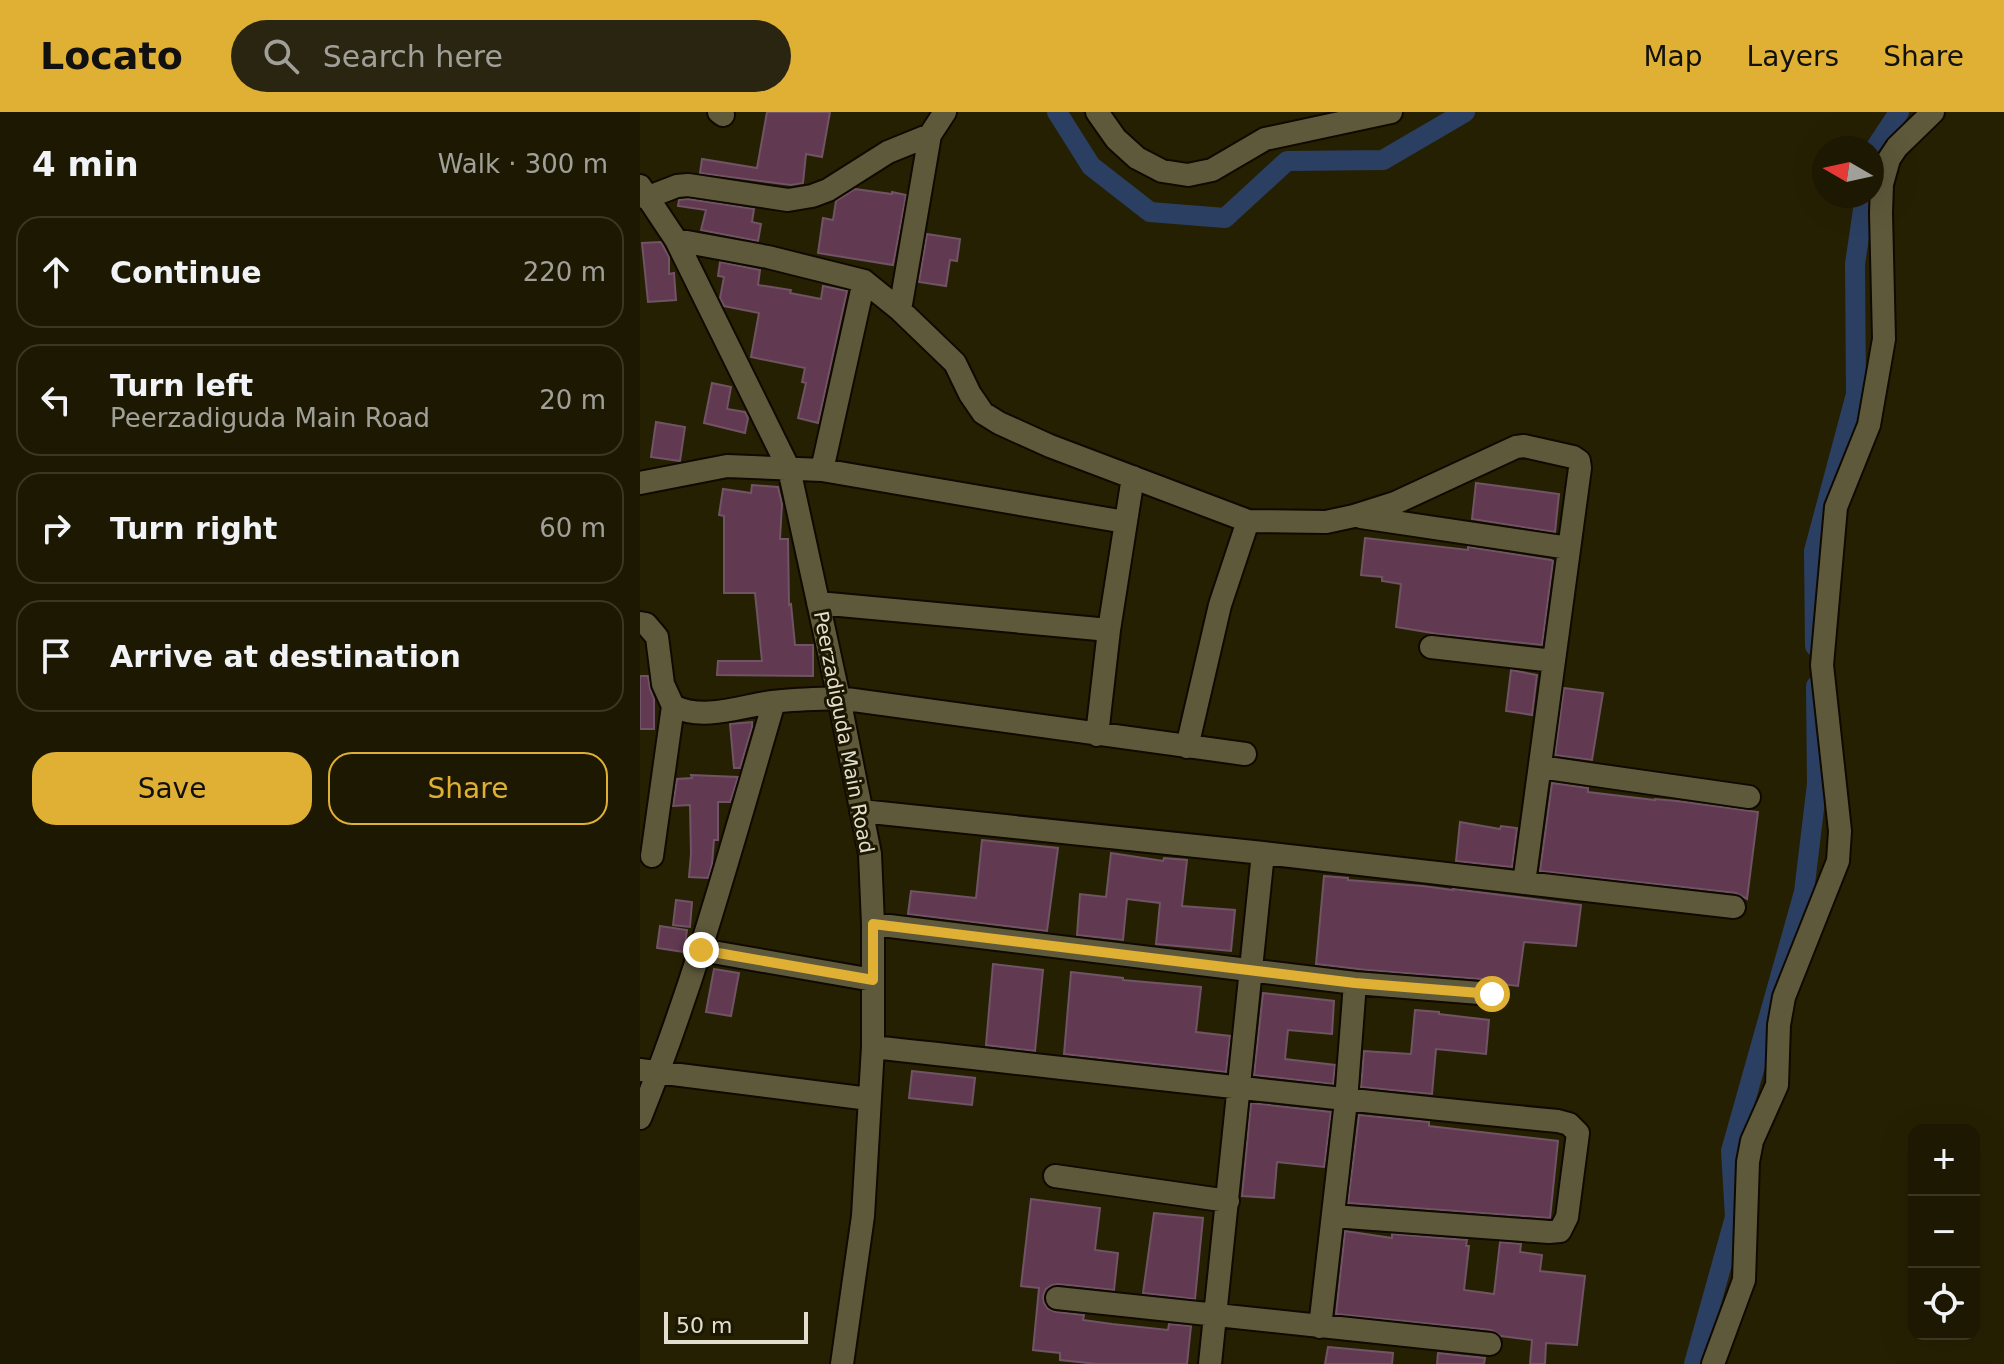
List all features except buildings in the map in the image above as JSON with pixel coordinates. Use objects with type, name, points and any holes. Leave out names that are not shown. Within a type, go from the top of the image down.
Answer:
[{"type":"street","points":[[900,310],[930,135],[945,112]]},
{"type":"street","points":[[1097,112],[1116,139],[1137,158],[1162,171],[1188,175],[1212,170],[1265,139],[1391,112]]},
{"type":"street","points":[[1713,1364],[1744,1280],[1748,1162],[1752,1141],[1777,1085],[1779,1025],[1784,997],[1838,861],[1840,831],[1822,665],[1836,507],[1869,425],[1884,339],[1882,184],[1889,159],[1897,147],[1933,112]]},
{"type":"street","points":[[643,192],[688,185],[788,200],[812,196],[828,190],[888,152],[930,135]]},
{"type":"street","name":"Peerzadiguda Main Road","points":[[643,192],[676,240],[789,469],[870,854],[873,1047],[863,1216],[842,1364]]},
{"type":"street","points":[[676,240],[768,257],[864,281],[900,310],[955,363],[983,413],[1050,446],[1248,521],[1326,522],[1354,516],[1395,503],[1509,449],[1524,446],[1579,461],[1524,883]]},
{"type":"street","points":[[822,470],[864,281]]},
{"type":"street","points":[[640,483],[727,466],[822,470],[1125,522]]},
{"type":"street","points":[[1097,735],[1109,630],[1133,477]]},
{"type":"street","points":[[1354,516],[1569,548]]},
{"type":"street","points":[[1187,747],[1220,605],[1248,521]]},
{"type":"street","points":[[818,603],[1109,630]]},
{"type":"street","points":[[640,623],[646,624],[657,637],[663,684],[673,706],[652,856]]},
{"type":"street","points":[[1431,647],[1554,661]]},
{"type":"street","points":[[673,706],[685,712],[702,714],[774,702],[839,698],[1245,754]]},
{"type":"street","points":[[640,1118],[649,1072],[701,950],[774,702]]},
{"type":"street","points":[[1540,767],[1749,797]]},
{"type":"street","points":[[861,811],[1734,907]]},
{"type":"street","points":[[1210,1364],[1263,853]]},
{"type":"street","points":[[873,924],[1355,983],[1492,994]]},
{"type":"street","points":[[701,950],[873,980]]},
{"type":"street","points":[[1320,1327],[1346,1101],[1355,983]]},
{"type":"street","points":[[873,1047],[1346,1101],[1558,1121],[1569,1124],[1578,1133],[1567,1217],[1560,1231],[1333,1216]]},
{"type":"street","points":[[649,1072],[869,1099]]},
{"type":"street","points":[[1055,1176],[1228,1201]]},
{"type":"street","points":[[1057,1298],[1490,1344]]},
{"type":"waterway","points":[[1057,112],[1091,166],[1150,212],[1225,218],[1287,161],[1383,160],[1465,112]]},
{"type":"waterway","points":[[1883,136],[1899,112]]},
{"type":"waterway","points":[[1815,646],[1814,551],[1856,394],[1855,264],[1863,208]]},
{"type":"waterway","points":[[1694,1364],[1735,1217],[1731,1151],[1804,892],[1817,784],[1816,686]]},
{"type":"route","points":[[701,950],[873,980],[873,924],[1355,983],[1492,994]]}]
